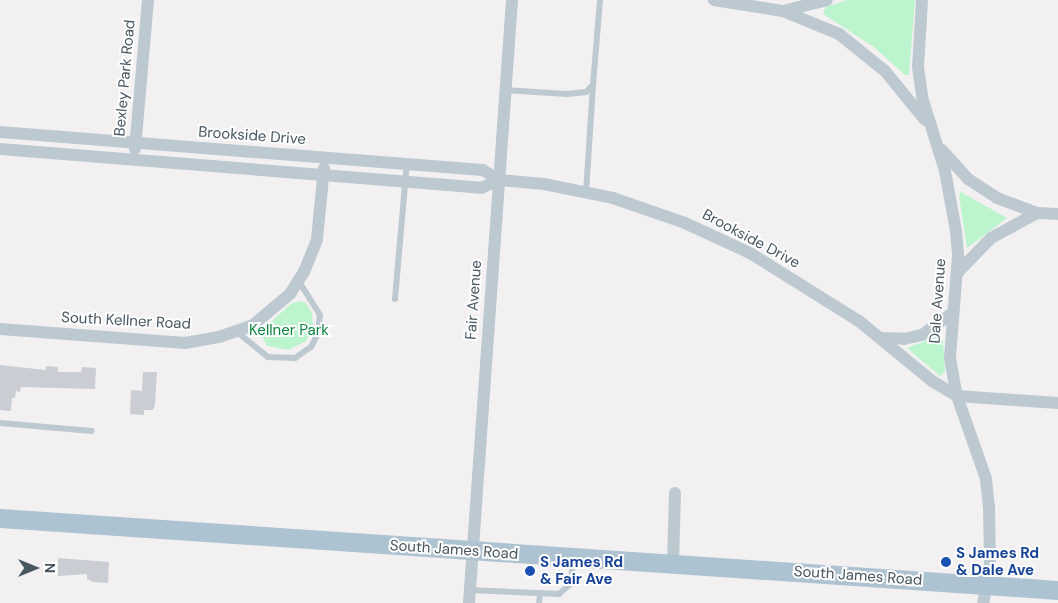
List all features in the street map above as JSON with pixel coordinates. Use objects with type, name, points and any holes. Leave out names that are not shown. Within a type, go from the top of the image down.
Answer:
[{"type":"main road","name":"South James Road","points":[[0,518],[474,552],[575,557],[1058,590]]},
{"type":"street","name":"Bexley Park Road","points":[[135,159],[148,0]]},
{"type":"street","name":"Fair Avenue","points":[[470,597],[512,0]]},
{"type":"street","points":[[714,0],[783,11],[820,25],[855,46],[906,93],[955,167],[981,189],[1037,213],[1058,214]]},
{"type":"street","points":[[783,11],[827,0]]},
{"type":"street","name":"Dale Avenue","points":[[922,0],[918,67],[922,96],[945,171],[956,231],[957,273],[951,314],[950,358],[957,396],[986,479],[990,534],[986,584],[982,603]]},
{"type":"street","name":"Brookside Drive","points":[[0,132],[483,170],[499,180],[614,198],[685,223],[750,253],[814,291],[881,338],[932,381],[957,396]]},
{"type":"street","name":"Brookside Drive","points":[[0,149],[481,188],[499,180]]},
{"type":"street","points":[[299,282],[317,239],[325,157]]},
{"type":"street","points":[[957,273],[991,238],[1037,213]]},
{"type":"street","name":"South Kellner Road","points":[[0,329],[185,343],[237,332],[272,311],[299,282]]},
{"type":"street","points":[[881,338],[904,339],[922,334],[951,314]]},
{"type":"street","points":[[957,396],[1058,403]]},
{"type":"street","points":[[673,564],[674,493]]},
{"type":"lane","points":[[586,193],[600,0]]},
{"type":"lane","points":[[505,90],[567,94],[586,92],[594,85]]},
{"type":"lane","points":[[239,167],[241,151]]},
{"type":"lane","points":[[395,299],[407,163]]},
{"type":"lane","points":[[237,332],[268,357],[295,358],[311,347],[318,333],[320,315],[299,282]]},
{"type":"lane","points":[[0,424],[92,431]]},
{"type":"lane","points":[[470,597],[559,594],[570,584],[575,557]]},
{"type":"lane","points":[[539,603],[540,595]]},
{"type":"green space","points":[[847,0],[915,0],[909,75],[905,75],[874,47],[823,14],[826,7]]},
{"type":"green space","points":[[961,192],[1007,218],[967,248],[959,195]]},
{"type":"green space","name":"Kellner Park","points":[[300,301],[306,303],[312,313],[313,328],[306,341],[289,350],[267,346],[262,336],[262,330],[292,303]]},
{"type":"green space","points":[[936,337],[943,341],[945,371],[940,376],[907,348]]},
{"type":"building","points":[[0,365],[46,370],[46,366],[58,367],[58,372],[81,372],[82,367],[96,368],[95,389],[21,387],[20,392],[16,391],[15,398],[12,398],[11,411],[0,410]]},
{"type":"building","points":[[143,372],[157,372],[155,405],[153,410],[144,410],[144,415],[130,414],[131,390],[142,391]]},
{"type":"building","points":[[58,558],[109,562],[108,583],[93,582],[87,579],[87,574],[58,576]]},
{"type":"place","name":"S James Rd & Dale Ave","points":[[946,562]]},
{"type":"place","name":"S James Rd & Fair Ave","points":[[530,571]]}]
